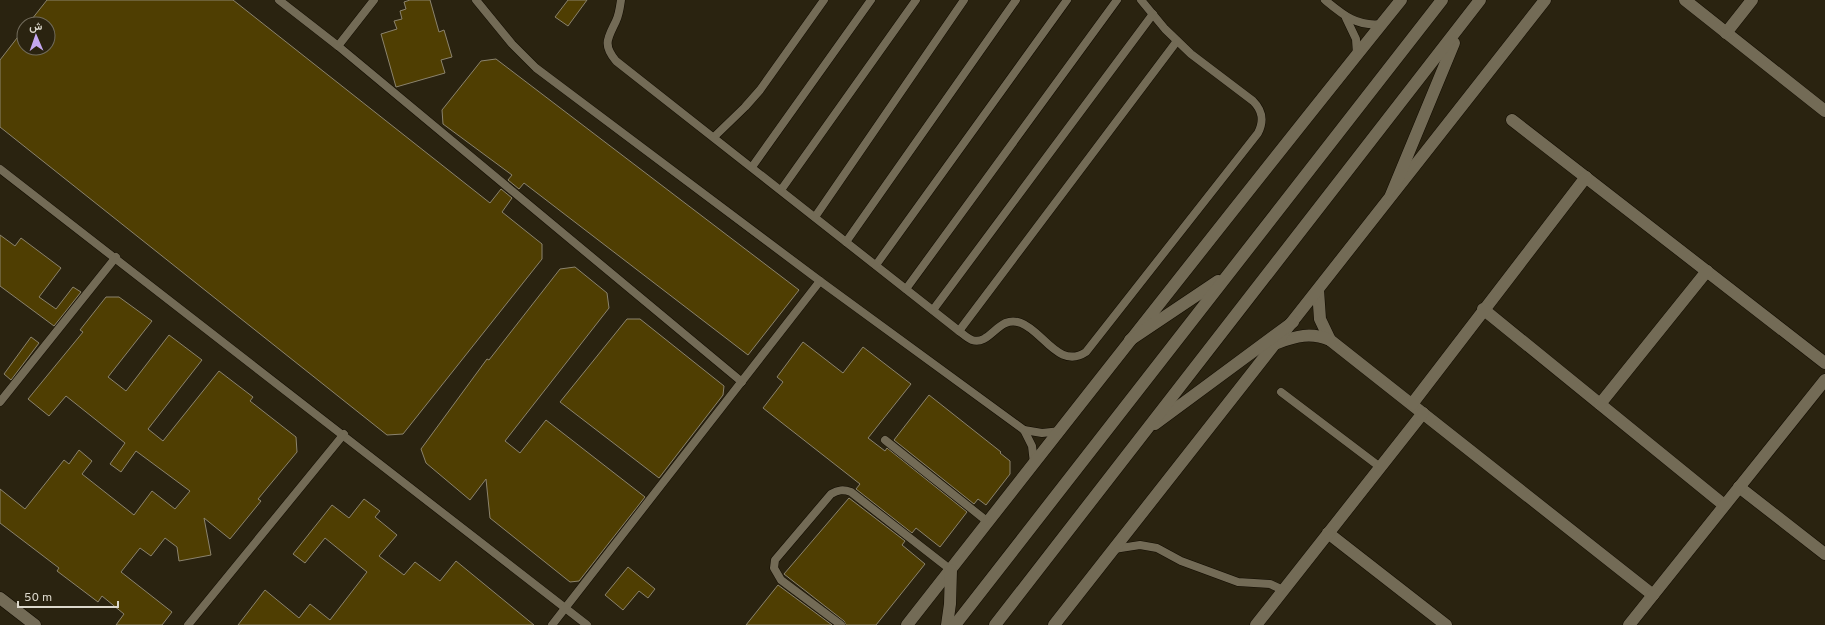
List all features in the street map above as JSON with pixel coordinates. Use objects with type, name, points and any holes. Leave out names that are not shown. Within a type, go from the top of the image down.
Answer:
[{"type":"street","points":[[907,625],[1130,340],[1401,0]]},
{"type":"street","points":[[955,625],[1442,0]]},
{"type":"street","points":[[995,625],[1480,0]]},
{"type":"street","points":[[1054,625],[1545,0]]},
{"type":"street","points":[[1686,0],[1825,111]]},
{"type":"street","points":[[1726,33],[1752,0]]},
{"type":"street","points":[[1391,195],[1459,29]]},
{"type":"street","points":[[1512,120],[1825,363]]},
{"type":"street","points":[[1412,404],[1586,177]]},
{"type":"street","points":[[1600,404],[1707,271]]},
{"type":"street","points":[[1130,340],[1228,275]]},
{"type":"street","points":[[1318,290],[1320,319],[1330,340]]},
{"type":"street","points":[[1484,309],[1724,505]]},
{"type":"street","points":[[1143,433],[1293,322]]},
{"type":"street","points":[[1277,343],[1296,336],[1310,334],[1330,340],[1653,595]]},
{"type":"street","points":[[1629,625],[1825,380]]},
{"type":"street","points":[[1256,625],[1423,413]]},
{"type":"street","points":[[1739,487],[1825,554]]},
{"type":"street","points":[[1328,533],[1444,624]]},
{"type":"street","points":[[947,625],[951,570]]},
{"type":"street","points":[[0,598],[36,625]]},
{"type":"lane","points":[[279,0],[338,46],[742,382]]},
{"type":"lane","points":[[338,46],[374,0]]},
{"type":"lane","points":[[476,0],[516,48],[536,68],[820,281],[1024,430],[1042,433],[1060,431]]},
{"type":"lane","points":[[621,0],[615,22],[608,34],[608,49],[612,55],[752,168],[959,331],[968,338],[978,340],[988,336],[1004,323],[1019,322],[1027,326],[1063,356],[1075,357],[1086,352],[1261,128],[1262,116],[1257,105],[1177,42],[1141,0]]},
{"type":"lane","points":[[714,137],[745,108],[760,90],[824,0]]},
{"type":"lane","points":[[752,168],[871,0]]},
{"type":"lane","points":[[781,190],[916,0]]},
{"type":"lane","points":[[815,217],[964,0]]},
{"type":"lane","points":[[846,242],[1016,0]]},
{"type":"lane","points":[[876,265],[1067,0]]},
{"type":"lane","points":[[906,289],[1116,0]]},
{"type":"lane","points":[[1325,0],[1346,17],[1359,24],[1382,24]]},
{"type":"lane","points":[[933,310],[1153,14]]},
{"type":"lane","points":[[1346,17],[1356,39],[1357,54]]},
{"type":"lane","points":[[959,331],[1177,42]]},
{"type":"lane","points":[[0,169],[344,434],[587,625]]},
{"type":"lane","points":[[0,402],[116,257]]},
{"type":"lane","points":[[552,625],[820,281]]},
{"type":"lane","points":[[1281,392],[1380,467]]},
{"type":"lane","points":[[1024,430],[1032,446],[1034,463]]},
{"type":"lane","points":[[188,625],[344,434]]},
{"type":"lane","points":[[885,440],[988,522]]},
{"type":"lane","points":[[841,625],[781,580],[774,568],[775,560],[835,491],[840,490],[851,492],[951,570]]},
{"type":"lane","points":[[1114,549],[1140,545],[1157,548],[1181,561],[1238,582],[1270,584],[1283,590]]},
{"type":"building","points":[[47,0],[233,0],[490,203],[501,189],[512,198],[502,212],[542,244],[542,259],[403,434],[387,435],[0,127],[0,60],[16,39],[16,56],[56,56],[56,16],[34,16]]},
{"type":"building","points":[[410,0],[430,0],[439,32],[444,30],[452,57],[441,60],[445,73],[396,87],[381,34],[397,29],[394,21],[402,19],[400,11],[406,9],[404,2]]},
{"type":"building","points":[[568,0],[587,0],[568,26],[555,17]]},
{"type":"building","points":[[496,59],[799,290],[748,355],[524,183],[519,189],[508,180],[512,175],[443,124],[442,110],[481,61]]},
{"type":"building","points":[[0,235],[15,246],[21,238],[61,268],[39,297],[56,309],[73,287],[81,292],[54,326],[0,286]]},
{"type":"building","points":[[575,267],[607,293],[609,308],[505,441],[520,453],[546,420],[645,497],[579,581],[570,582],[490,518],[486,479],[470,500],[426,463],[421,449],[487,359],[489,360],[560,269]]},
{"type":"building","points":[[106,297],[119,297],[152,321],[108,377],[126,391],[169,335],[202,360],[148,429],[163,441],[219,371],[253,397],[250,401],[296,437],[297,452],[258,499],[261,501],[230,539],[204,518],[211,555],[179,561],[177,547],[165,538],[151,556],[140,548],[121,572],[172,612],[162,625],[116,625],[124,614],[102,596],[98,602],[57,571],[59,568],[0,523],[0,489],[25,509],[64,460],[69,464],[79,450],[92,461],[82,474],[134,515],[152,491],[175,509],[190,491],[136,451],[121,472],[110,464],[125,443],[66,396],[49,416],[28,399],[83,332],[80,330]]},
{"type":"building","points":[[627,319],[640,319],[724,386],[723,395],[659,478],[560,402]]},
{"type":"building","points":[[31,337],[39,343],[11,380],[4,374]]},
{"type":"building","points":[[803,342],[843,373],[863,347],[911,384],[868,438],[885,451],[887,448],[967,512],[940,547],[916,528],[912,533],[856,489],[860,484],[763,408],[783,382],[777,377]]},
{"type":"building","points":[[929,395],[1001,452],[1000,453],[1010,461],[1010,474],[986,505],[978,499],[974,504],[894,440]]},
{"type":"building","points":[[849,498],[905,541],[902,545],[925,564],[876,625],[846,625],[844,621],[784,574]]},
{"type":"building","points":[[364,499],[380,511],[375,517],[397,535],[379,556],[404,575],[415,562],[440,581],[456,561],[534,625],[238,625],[265,590],[299,618],[310,604],[330,620],[367,572],[325,538],[305,563],[293,554],[332,505],[349,518]]},
{"type":"building","points":[[628,567],[655,589],[648,598],[639,591],[623,610],[605,595]]},
{"type":"building","points":[[778,585],[832,625],[746,625]]}]
